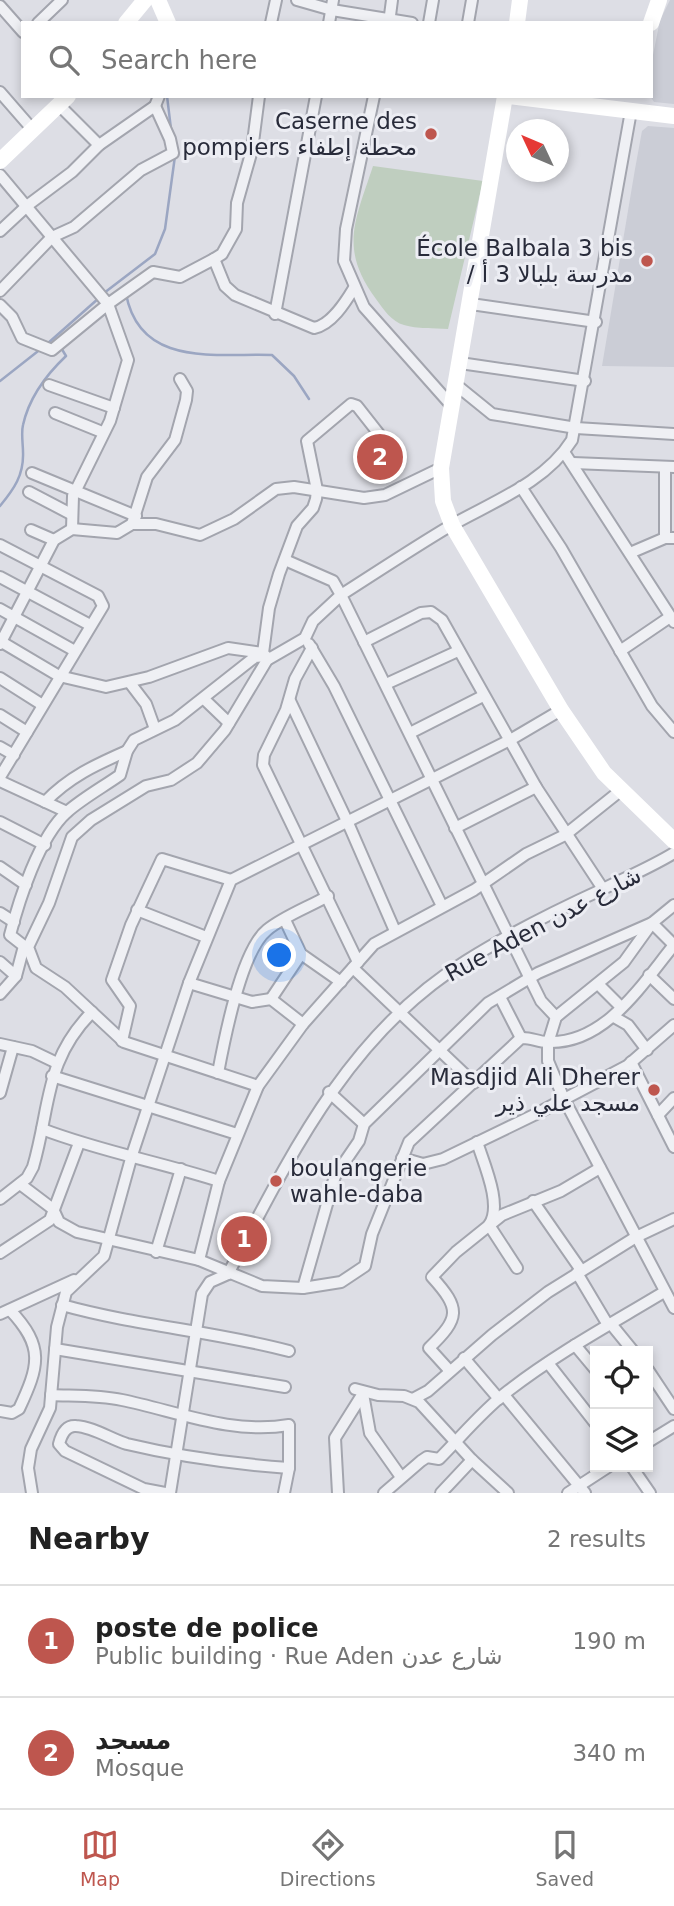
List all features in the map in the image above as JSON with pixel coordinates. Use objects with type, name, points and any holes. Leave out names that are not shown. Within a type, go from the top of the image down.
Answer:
[{"type":"main road","points":[[128,21],[145,0]]},
{"type":"main road","points":[[158,0],[167,21]]},
{"type":"main road","points":[[517,21],[520,0]]},
{"type":"main road","points":[[652,21],[659,0]]},
{"type":"main road","points":[[507,98],[441,468],[443,500],[452,525],[561,710],[604,773],[674,841]]},
{"type":"main road","points":[[538,98],[632,104],[674,116]]},
{"type":"main road","points":[[0,161],[64,101]]},
{"type":"street","points":[[40,21],[62,0]]},
{"type":"street","points":[[271,21],[276,0]]},
{"type":"street","points":[[297,0],[332,5],[389,20],[393,0]]},
{"type":"street","points":[[429,21],[433,0]]},
{"type":"street","points":[[468,21],[472,0]]},
{"type":"street","points":[[0,6],[21,30]]},
{"type":"street","points":[[0,92],[33,130]]},
{"type":"street","points":[[0,305],[12,317],[22,338],[52,350],[108,303],[153,272],[180,277],[222,254],[236,229],[237,203],[252,150],[259,98]]},
{"type":"street","points":[[275,314],[316,98]]},
{"type":"street","points":[[374,98],[346,229],[344,261],[364,307],[451,405]]},
{"type":"street","points":[[64,101],[99,145]]},
{"type":"street","points":[[0,231],[28,205],[72,172],[99,145],[157,101],[173,153],[134,176],[74,227],[52,237],[0,291]]},
{"type":"street","points":[[1,991],[16,976],[24,946],[10,935],[26,885],[45,845],[67,812],[121,775],[127,751],[134,740],[175,720],[255,657],[265,656],[305,638],[313,621],[341,595],[452,525],[521,487],[564,452],[576,428],[632,104]]},
{"type":"street","points":[[0,175],[108,303],[128,360],[114,408],[76,490],[71,514],[72,529]]},
{"type":"street","points":[[214,259],[218,275],[229,291],[275,314],[317,328],[340,309],[354,288]]},
{"type":"street","points":[[471,304],[596,321]]},
{"type":"street","points":[[460,363],[585,381]]},
{"type":"street","points":[[180,379],[187,391],[175,440],[147,478],[134,520],[117,533],[72,529],[54,540],[0,643],[59,676],[106,687],[130,683],[228,648],[265,656]]},
{"type":"street","points":[[455,384],[487,412],[576,428],[674,434]]},
{"type":"street","points":[[49,385],[114,408]]},
{"type":"street","points":[[258,1086],[122,1041],[65,987],[36,968],[28,947],[49,903],[69,844],[80,828],[146,786],[171,780],[197,763],[229,723],[265,656],[269,608],[297,526],[313,508],[317,490],[307,441],[351,404],[357,406],[379,434]]},
{"type":"street","points":[[55,413],[102,432]]},
{"type":"street","points":[[564,452],[672,619],[620,651]]},
{"type":"street","points":[[573,463],[669,467],[670,538],[630,553]]},
{"type":"street","points":[[32,473],[76,490],[134,520],[200,535],[234,519],[276,489],[288,486],[364,498],[385,495],[441,468]]},
{"type":"street","points":[[521,487],[561,548],[652,706],[674,732]]},
{"type":"street","points":[[29,492],[71,514]]},
{"type":"street","points":[[32,530],[54,540]]},
{"type":"street","points":[[0,545],[99,596],[103,606],[41,704],[0,779],[67,812]]},
{"type":"street","points":[[285,560],[333,581],[433,777],[455,828],[484,881],[541,1001],[556,1017]]},
{"type":"street","points":[[0,577],[90,625]]},
{"type":"street","points":[[0,609],[75,651]]},
{"type":"street","points":[[364,642],[421,613],[431,612],[442,620],[483,696],[565,835],[603,888]]},
{"type":"street","points":[[305,638],[313,648],[442,906]]},
{"type":"street","points":[[313,648],[295,679],[290,701],[264,755],[263,765],[328,896],[356,965],[400,1012],[474,1083]]},
{"type":"street","points":[[386,684],[458,651]]},
{"type":"street","points":[[0,678],[41,704]]},
{"type":"street","points":[[130,683],[146,704],[155,729]]},
{"type":"street","points":[[410,733],[483,696]]},
{"type":"street","points":[[204,699],[229,723]]},
{"type":"street","points":[[290,701],[348,823],[395,932]]},
{"type":"street","points":[[32,1493],[28,1468],[31,1449],[50,1408],[55,1349],[66,1292],[104,1256],[132,1155],[189,983],[231,880],[510,740],[561,710]]},
{"type":"street","points":[[0,715],[27,732]]},
{"type":"street","points":[[0,747],[14,755]]},
{"type":"street","points":[[45,802],[81,771],[127,751]]},
{"type":"street","points":[[455,828],[536,786]]},
{"type":"street","points":[[199,1261],[219,1181],[258,1086],[303,1024],[374,944],[526,854],[565,835],[620,791]]},
{"type":"street","points":[[0,822],[45,845]]},
{"type":"street","name":"Rue Aden شارع عدن","points":[[228,1274],[299,1139],[329,1092],[400,1012],[432,983],[511,937],[674,853]]},
{"type":"street","points":[[122,1041],[130,1006],[112,980],[137,911],[162,859],[231,880]]},
{"type":"street","points":[[0,867],[26,885]]},
{"type":"street","points":[[218,1073],[233,998],[260,938],[285,920],[328,896]]},
{"type":"street","points":[[303,1288],[335,1176],[359,1141],[364,1124],[488,1003],[530,979],[652,923],[674,905]]},
{"type":"street","points":[[137,911],[206,937]]},
{"type":"street","points":[[0,913],[14,922]]},
{"type":"street","points":[[285,920],[301,954],[341,982]]},
{"type":"street","points":[[520,1038],[548,1042],[590,1032],[614,1017],[674,945],[652,923]]},
{"type":"street","points":[[652,923],[624,962],[599,985],[556,1017],[548,1042],[548,1061],[564,1099],[674,1308]]},
{"type":"street","points":[[271,999],[301,954]]},
{"type":"street","points":[[0,962],[16,976]]},
{"type":"street","points":[[649,975],[674,999]]},
{"type":"street","points":[[189,983],[252,1002],[271,999],[303,1024]]},
{"type":"street","points":[[599,985],[621,1007]]},
{"type":"street","points":[[500,997],[520,1038]]},
{"type":"street","points":[[0,1199],[20,1184],[33,1167],[52,1076],[71,1033],[92,1012]]},
{"type":"street","points":[[614,1017],[628,1026],[647,1050]]},
{"type":"street","points":[[402,1158],[429,1163],[477,1142],[631,1062],[674,1025]]},
{"type":"street","points":[[20,1184],[53,1209],[59,1222],[77,1232],[199,1261],[262,1286],[303,1288],[341,1282],[365,1266],[372,1234],[385,1209],[409,1143],[520,1038]]},
{"type":"street","points":[[0,1044],[32,1051],[57,1063]]},
{"type":"street","points":[[0,1093],[13,1047]]},
{"type":"street","points":[[631,1062],[674,1147]]},
{"type":"street","points":[[52,1076],[237,1134]]},
{"type":"street","points":[[329,1092],[364,1124]]},
{"type":"street","points":[[658,1115],[674,1098]]},
{"type":"street","points":[[42,1129],[79,1143],[132,1155],[219,1181]]},
{"type":"street","points":[[477,1142],[494,1195],[494,1219],[489,1225]]},
{"type":"street","points":[[0,1253],[50,1220],[53,1209],[60,1200],[79,1143]]},
{"type":"street","points":[[449,1370],[429,1348],[448,1329],[455,1311],[452,1301],[432,1277],[502,1215],[561,1191],[600,1168]]},
{"type":"street","points":[[156,1252],[181,1169]]},
{"type":"street","points":[[533,1201],[579,1271],[609,1325],[628,1346]]},
{"type":"street","points":[[360,1392],[413,1399],[428,1391],[519,1312],[579,1271],[636,1237],[674,1219]]},
{"type":"street","points":[[489,1225],[517,1268]]},
{"type":"street","points":[[228,1274],[210,1282],[205,1289],[191,1373],[181,1417],[174,1453],[167,1493],[144,1489],[65,1451],[59,1444],[67,1428],[76,1426],[125,1443],[174,1453],[232,1464],[289,1468]]},
{"type":"street","points":[[0,1411],[12,1413],[19,1409],[33,1367],[34,1342],[5,1312],[83,1275]]},
{"type":"street","points":[[384,1493],[426,1457],[439,1459],[501,1397],[548,1363],[664,1292]]},
{"type":"street","points":[[62,1306],[114,1320],[289,1351]]},
{"type":"street","points":[[575,1345],[590,1363]]},
{"type":"street","points":[[55,1349],[285,1387]]},
{"type":"street","points":[[464,1358],[582,1489]]},
{"type":"street","points":[[548,1363],[590,1417]]},
{"type":"street","points":[[33,1367],[53,1369]]},
{"type":"street","points":[[653,1378],[674,1409]]},
{"type":"street","points":[[360,1392],[370,1433],[401,1477]]},
{"type":"street","points":[[342,1492],[335,1438],[360,1392]]},
{"type":"street","points":[[51,1395],[119,1399],[181,1417],[259,1426],[289,1425],[289,1468],[284,1493]]},
{"type":"street","points":[[413,1399],[508,1493]]},
{"type":"street","points":[[653,1440],[673,1430]]},
{"type":"street","points":[[442,1493],[472,1460]]},
{"type":"street","points":[[568,1493],[582,1489],[602,1472]]},
{"type":"street","points":[[635,1472],[650,1493]]},
{"type":"shaded area","points":[[670,0],[674,0],[674,104],[654,102],[651,98],[653,55],[660,20]]},
{"type":"shaded area","name":"École Balbala 3 bis / مدرسة بلبالا 3 أ","points":[[648,126],[674,128],[674,367],[602,366],[642,131]]},
{"type":"green space","points":[[373,166],[483,181],[448,329],[414,327],[392,318],[376,299],[357,265],[354,249],[356,219]]},
{"type":"waterway","points":[[167,98],[171,129]]},
{"type":"waterway","points":[[104,293],[155,254],[165,229],[175,156]]},
{"type":"waterway","points":[[126,294],[134,318],[147,334],[164,345],[183,352],[272,355],[294,376],[309,399]]},
{"type":"waterway","points":[[47,344],[99,298]]},
{"type":"waterway","points":[[0,506],[20,475],[23,460],[22,428],[30,405],[46,379],[66,356],[60,346]]},
{"type":"waterway","points":[[0,381],[42,348]]},
{"type":"place","name":"Caserne des pompiers محطة إطفاء","points":[[431,134]]},
{"type":"place","name":"École Balbala 3 bis / مدرسة بلبالا 3 أ","points":[[647,261]]},
{"type":"place","name":"مسجد","points":[[380,457]]},
{"type":"place","name":"Masdjid Ali Dherer مسجد علي ذير","points":[[654,1090]]},
{"type":"place","name":"boulangerie wahle-daba","points":[[276,1181]]},
{"type":"place","name":"poste de police","points":[[244,1239]]}]
